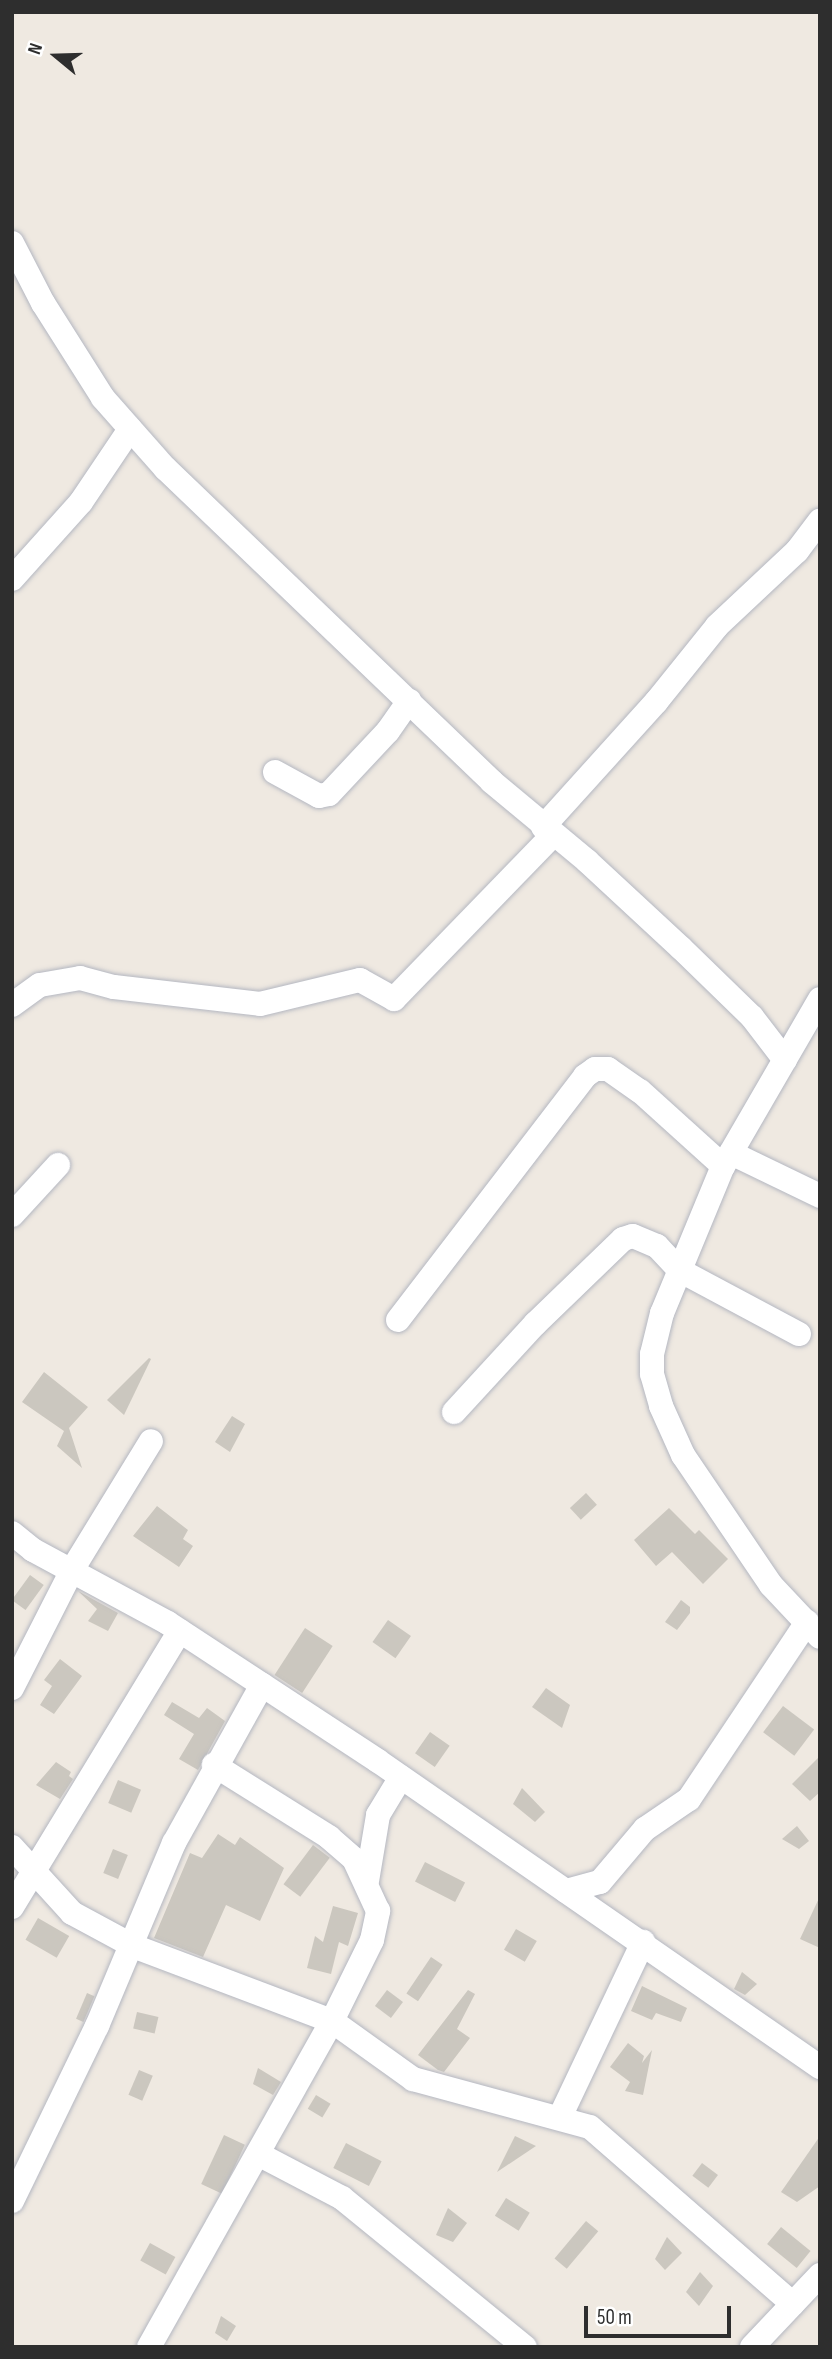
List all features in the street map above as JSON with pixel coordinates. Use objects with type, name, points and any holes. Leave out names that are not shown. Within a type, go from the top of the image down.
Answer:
[{"type":"street","points":[[12,243],[78,360],[130,429],[409,701],[548,831],[587,860],[690,957],[752,1017],[785,1060]]},
{"type":"street","points":[[12,579],[81,502],[130,429]]},
{"type":"street","points":[[12,1005],[40,985],[80,978],[114,987],[260,1004],[360,980],[394,999],[548,831],[717,626],[797,551],[820,521]]},
{"type":"street","points":[[275,772],[319,796],[329,794],[388,732],[409,701]]},
{"type":"street","points":[[566,1891],[600,1882],[645,1829],[689,1799],[813,1629],[771,1585],[683,1455],[661,1406],[652,1374],[652,1354],[679,1270],[727,1160],[820,999]]},
{"type":"street","points":[[398,1320],[585,1076],[595,1069],[608,1069],[650,1098],[727,1160],[820,1196]]},
{"type":"street","points":[[12,1215],[58,1165]]},
{"type":"street","points":[[454,1412],[536,1324],[623,1240],[643,1237],[679,1270],[799,1334]]},
{"type":"street","points":[[12,1688],[72,1570],[151,1441]]},
{"type":"street","points":[[12,1533],[180,1630],[610,1918],[820,2067]]},
{"type":"street","points":[[12,1907],[180,1630]]},
{"type":"street","points":[[12,2201],[133,1946],[174,1843],[215,1765],[262,1685]]},
{"type":"street","points":[[149,2347],[331,2021],[372,1940],[378,1911],[367,1881],[354,1858],[329,1837],[215,1765]]},
{"type":"street","points":[[367,1881],[378,1815],[401,1777]]},
{"type":"street","points":[[12,1847],[72,1913],[133,1946],[331,2021],[413,2079],[590,2127],[811,2289],[752,2347]]},
{"type":"street","points":[[600,1882],[610,1918]]},
{"type":"street","points":[[561,2118],[643,1942]]},
{"type":"street","points":[[258,2154],[342,2198],[524,2347]]},
{"type":"building","points":[[151,1359],[124,1415],[107,1400]]},
{"type":"building","points":[[44,1372],[88,1407],[69,1428],[82,1468],[57,1446],[64,1431],[22,1402]]},
{"type":"building","points":[[232,1416],[245,1424],[230,1452],[215,1442]]},
{"type":"building","points":[[586,1493],[597,1505],[581,1520],[570,1508]]},
{"type":"building","points":[[157,1506],[188,1530],[183,1539],[193,1546],[179,1567],[133,1536]]},
{"type":"building","points":[[669,1508],[695,1534],[699,1530],[728,1559],[703,1584],[672,1552],[656,1566],[634,1540]]},
{"type":"building","points":[[30,1575],[44,1585],[26,1610],[12,1600]]},
{"type":"building","points":[[78,1591],[118,1613],[108,1631],[88,1621],[97,1609]]},
{"type":"building","points":[[681,1600],[690,1607],[690,1613],[677,1630],[665,1622]]},
{"type":"building","points":[[388,1620],[411,1636],[395,1658],[373,1642]]},
{"type":"building","points":[[305,1628],[333,1646],[302,1693],[275,1675]]},
{"type":"building","points":[[60,1659],[82,1676],[54,1714],[40,1705],[52,1686],[44,1680]]},
{"type":"building","points":[[546,1688],[570,1705],[562,1728],[532,1707]]},
{"type":"building","points":[[172,1702],[199,1718],[207,1708],[225,1721],[198,1770],[179,1759],[194,1734],[164,1715]]},
{"type":"building","points":[[783,1706],[814,1729],[794,1756],[763,1732]]},
{"type":"building","points":[[430,1732],[450,1746],[435,1767],[415,1753]]},
{"type":"building","points":[[820,1756],[820,1792],[810,1801],[792,1784]]},
{"type":"building","points":[[56,1762],[71,1772],[69,1776],[73,1779],[60,1799],[36,1785]]},
{"type":"building","points":[[118,1780],[141,1790],[131,1813],[108,1803]]},
{"type":"building","points":[[522,1788],[545,1812],[535,1822],[513,1804]]},
{"type":"building","points":[[797,1826],[809,1841],[799,1849],[782,1839]]},
{"type":"building","points":[[218,1834],[235,1845],[240,1837],[284,1868],[260,1921],[226,1905],[203,1957],[154,1938],[190,1853],[202,1858]]},
{"type":"building","points":[[313,1845],[330,1858],[300,1897],[284,1884]]},
{"type":"building","points":[[113,1849],[128,1855],[118,1879],[103,1873]]},
{"type":"building","points":[[425,1862],[465,1882],[455,1902],[415,1882]]},
{"type":"building","points":[[820,1896],[820,1948],[800,1939]]},
{"type":"building","points":[[333,1906],[358,1913],[348,1946],[339,1942],[331,1974],[307,1968],[315,1936],[323,1942]]},
{"type":"building","points":[[38,1918],[69,1936],[57,1958],[26,1940]]},
{"type":"building","points":[[516,1929],[537,1941],[525,1962],[504,1950]]},
{"type":"building","points":[[431,1957],[443,1965],[418,2001],[406,1993]]},
{"type":"building","points":[[742,1972],[757,1984],[745,1995],[734,1989]]},
{"type":"building","points":[[642,1986],[687,2008],[681,2022],[656,2013],[652,2020],[631,2011]]},
{"type":"building","points":[[387,1990],[403,2002],[391,2018],[375,2006]]},
{"type":"building","points":[[468,1990],[475,1994],[457,2029],[470,2038],[444,2072],[438,2070],[418,2055]]},
{"type":"building","points":[[87,1993],[94,1996],[83,2022],[76,2019]]},
{"type":"building","points":[[137,2012],[158,2017],[155,2034],[133,2029]]},
{"type":"building","points":[[628,2043],[644,2056],[642,2063],[652,2050],[643,2095],[625,2091],[630,2082],[610,2067]]},
{"type":"building","points":[[258,2068],[281,2082],[273,2095],[253,2084]]},
{"type":"building","points":[[139,2070],[153,2076],[142,2101],[128,2095]]},
{"type":"building","points":[[316,2095],[331,2104],[322,2117],[308,2109]]},
{"type":"building","points":[[224,2135],[245,2145],[222,2194],[201,2184]]},
{"type":"building","points":[[515,2136],[536,2146],[497,2172]]},
{"type":"building","points":[[820,2136],[820,2186],[797,2202],[781,2192]]},
{"type":"building","points":[[346,2143],[382,2161],[369,2186],[333,2168]]},
{"type":"building","points":[[702,2163],[718,2175],[708,2188],[692,2176]]},
{"type":"building","points":[[506,2198],[530,2213],[519,2231],[495,2216]]},
{"type":"building","points":[[448,2208],[467,2223],[453,2242],[436,2235]]},
{"type":"building","points":[[586,2221],[598,2231],[567,2269],[555,2259]]},
{"type":"building","points":[[781,2227],[811,2251],[797,2268],[767,2244]]},
{"type":"building","points":[[667,2237],[682,2253],[665,2270],[655,2259]]},
{"type":"building","points":[[150,2243],[175,2257],[166,2275],[140,2260]]},
{"type":"building","points":[[700,2272],[713,2286],[699,2306],[686,2292]]},
{"type":"building","points":[[221,2316],[236,2326],[227,2341],[215,2333]]}]
